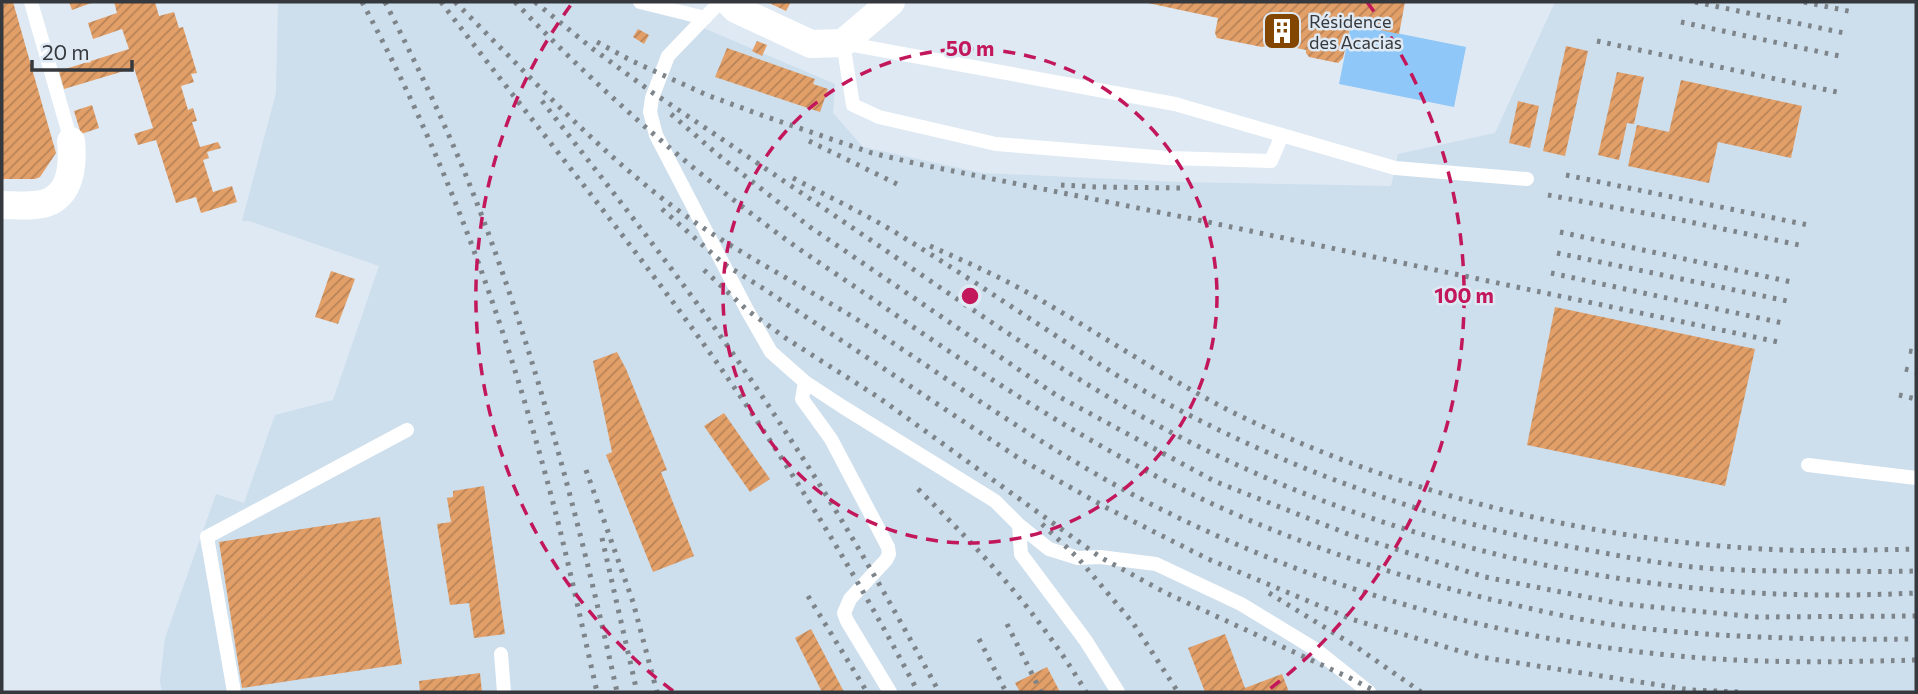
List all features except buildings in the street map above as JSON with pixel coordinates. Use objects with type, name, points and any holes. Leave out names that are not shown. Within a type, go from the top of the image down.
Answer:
[{"type":"street","points":[[729,2],[736,9],[811,44],[844,43],[891,2]]},
{"type":"street","points":[[2,205],[35,205],[51,201],[61,192],[69,178],[71,141]]},
{"type":"lane","points":[[31,2],[71,141]]},
{"type":"lane","points":[[640,2],[705,18]]},
{"type":"lane","points":[[720,2],[668,56],[653,93],[650,112],[656,135],[771,352],[805,382],[853,414],[995,500],[1019,525],[1049,549],[1078,558],[1100,557],[1156,564],[1241,604],[1315,649],[1369,692]]},
{"type":"lane","points":[[1282,135],[1270,161],[1168,158],[996,144],[879,117],[853,105],[844,43],[1175,104],[1282,135],[1395,168],[1527,179]]},
{"type":"lane","points":[[805,382],[802,399],[831,439],[888,547],[889,554],[850,599],[844,613],[890,692]]},
{"type":"lane","points":[[234,692],[207,537],[407,430]]},
{"type":"lane","points":[[1808,465],[1916,478]]},
{"type":"lane","points":[[1019,525],[1021,554],[1086,641],[1118,692]]},
{"type":"lane","points":[[501,654],[504,692]]},
{"type":"shaded area","points":[[278,2],[667,2],[687,21],[835,84],[833,113],[863,147],[982,173],[1178,182],[1391,186],[1398,154],[1495,133],[1555,2],[1916,2],[1916,692],[162,692],[160,681],[165,638],[216,494],[244,503],[275,415],[333,400],[379,266],[249,221],[242,221],[276,93]]},
{"type":"shaded area","points":[[1351,24],[1466,47],[1454,107],[1339,84]]},
{"type":"railway","points":[[362,2],[394,64],[451,191],[499,321],[558,522],[597,692]]},
{"type":"railway","points":[[385,2],[449,136],[504,277],[559,453],[617,692]]},
{"type":"railway","points":[[441,2],[723,371],[812,506],[867,598],[918,692]]},
{"type":"railway","points":[[455,2],[591,137],[649,188],[703,228],[853,317],[1076,462],[1145,501],[1212,534],[1281,563],[1423,610],[1568,642],[1717,659],[1816,662],[1916,660]]},
{"type":"railway","points":[[515,2],[636,118],[732,199],[791,243],[1036,407],[1104,448],[1223,509],[1310,544],[1399,574],[1489,599],[1588,621],[1732,636],[1916,639]]},
{"type":"railway","points":[[535,2],[653,93],[1056,365],[1161,427],[1295,490],[1436,538],[1581,572],[1751,593],[1916,593]]},
{"type":"railway","points":[[1695,2],[1849,34]]},
{"type":"railway","points":[[1804,2],[1853,12]]},
{"type":"railway","points":[[1681,22],[1844,57]]},
{"type":"railway","points":[[1597,41],[1837,92]]},
{"type":"railway","points":[[597,42],[707,95],[872,153],[1783,343]]},
{"type":"railway","points":[[542,101],[667,263],[757,388],[846,527],[939,692]]},
{"type":"railway","points":[[671,114],[810,227],[1056,395],[1214,481],[1348,534],[1485,577],[1622,604],[1757,617],[1916,616]]},
{"type":"railway","points":[[809,141],[897,184]]},
{"type":"railway","points":[[1566,175],[1808,225]]},
{"type":"railway","points":[[793,178],[888,228],[1118,376],[1174,407],[1231,436],[1346,484],[1464,522],[1525,537],[1654,562],[1744,570],[1916,571]]},
{"type":"railway","points":[[1061,185],[1180,188]]},
{"type":"railway","points":[[1548,195],[1804,246]]},
{"type":"railway","points":[[662,209],[724,264],[1020,459],[1107,508],[1208,559],[1351,619],[1480,657],[1691,690],[1738,692]]},
{"type":"railway","points":[[1560,232],[1796,283]]},
{"type":"railway","points":[[930,246],[1030,294],[1159,372],[1230,411],[1293,440],[1423,488],[1557,522],[1694,544],[1840,551],[1916,549]]},
{"type":"railway","points":[[1557,253],[1792,302]]},
{"type":"railway","points":[[704,270],[747,310],[787,339],[878,397],[1100,557],[1166,593],[1377,692]]},
{"type":"railway","points":[[1551,273],[1787,324]]},
{"type":"railway","points":[[1909,351],[1916,352]]},
{"type":"railway","points":[[1905,369],[1916,372]]},
{"type":"railway","points":[[1899,395],[1916,399]]},
{"type":"railway","points":[[586,470],[633,602],[657,692]]},
{"type":"railway","points":[[918,489],[1009,585],[1049,636],[1086,692]]},
{"type":"railway","points":[[1042,524],[1078,558],[1133,623],[1178,692]]},
{"type":"railway","points":[[602,538],[637,692]]},
{"type":"railway","points":[[1269,593],[1358,648],[1421,692]]},
{"type":"railway","points":[[808,596],[867,692]]},
{"type":"railway","points":[[1007,624],[1041,692]]},
{"type":"railway","points":[[979,639],[1006,692]]},
{"type":"place","name":"Résidence des Acacias","points":[[1282,31]]}]
